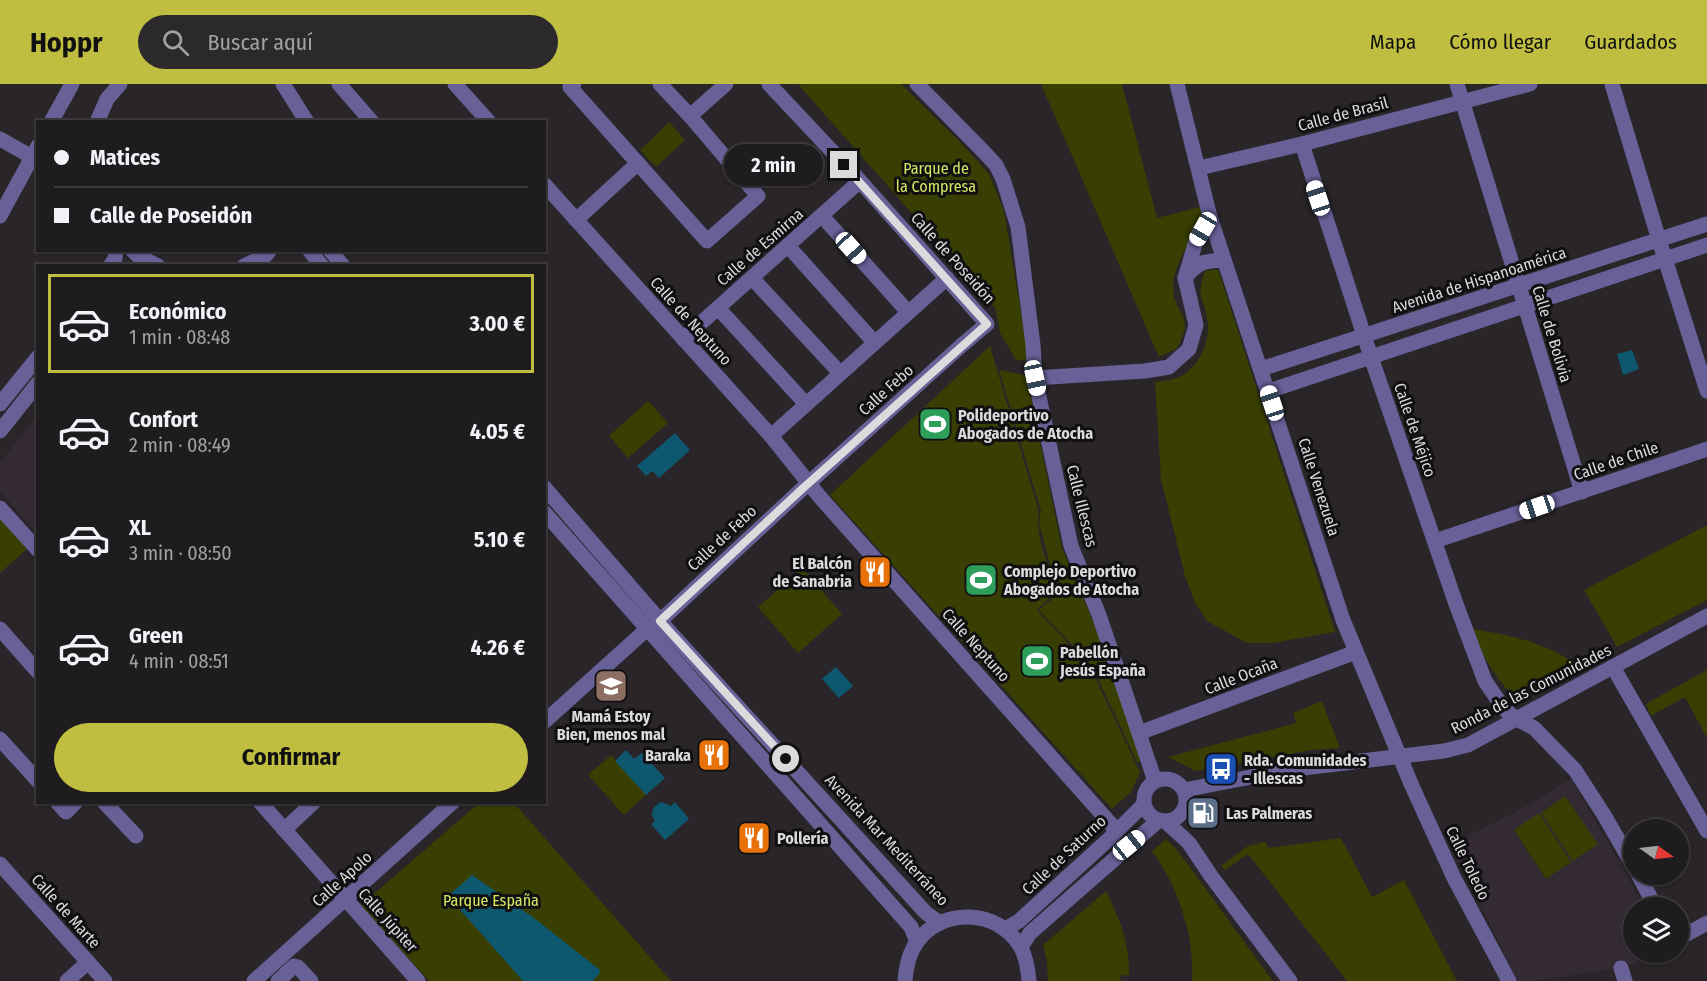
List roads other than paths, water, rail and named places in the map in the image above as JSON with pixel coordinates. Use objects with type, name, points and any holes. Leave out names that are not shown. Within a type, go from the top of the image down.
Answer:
[{"type":"street","points":[[52,120],[72,84]]},
{"type":"street","points":[[100,84],[107,99]]},
{"type":"street","points":[[98,120],[107,99],[120,84]]},
{"type":"street","points":[[283,84],[306,120]]},
{"type":"street","points":[[339,84],[370,120]]},
{"type":"street","points":[[455,84],[487,120]]},
{"type":"street","points":[[574,84],[570,87],[707,241],[758,196],[660,84]]},
{"type":"street","points":[[690,116],[726,84]]},
{"type":"street","name":"Calle de Poseidón","points":[[769,84],[987,324]]},
{"type":"street","name":"Calle Illescas","points":[[918,84],[996,165],[1004,179],[1018,227],[1034,345],[1035,378],[1071,546],[1099,615],[1155,782]]},
{"type":"street","name":"Calle Venezuela","points":[[1179,84],[1210,218],[1343,620],[1400,757]]},
{"type":"street","name":"Calle de Bolivia","points":[[1457,84],[1582,492]]},
{"type":"street","name":"Calle de Brasil","points":[[1199,168],[1302,144],[1530,84]]},
{"type":"street","points":[[1612,84],[1707,391]]},
{"type":"street","points":[[0,139],[35,151],[0,216]]},
{"type":"street","name":"Calle de Méjico","points":[[1302,144],[1371,357],[1485,681],[1504,709],[1534,728],[1575,770],[1623,847]]},
{"type":"street","points":[[576,220],[638,163]]},
{"type":"street","name":"Calle de Esmirna","points":[[683,339],[860,182]]},
{"type":"street","name":"Calle de Neptuno","points":[[546,186],[771,436],[809,483]]},
{"type":"street","points":[[822,216],[908,312]]},
{"type":"street","points":[[1035,378],[1168,367],[1189,349],[1196,326],[1185,278],[1196,241],[1210,218]]},
{"type":"street","name":"Avenida de Hispanoamérica","points":[[1261,369],[1707,224]]},
{"type":"street","points":[[1269,391],[1707,245]]},
{"type":"street","points":[[788,246],[874,342]]},
{"type":"street","points":[[247,264],[267,252]]},
{"type":"street","points":[[311,252],[320,264]]},
{"type":"street","points":[[332,252],[341,264]]},
{"type":"street","points":[[133,257],[152,264]]},
{"type":"street","points":[[1185,278],[1196,264],[1224,260]]},
{"type":"street","points":[[752,278],[840,373]]},
{"type":"street","points":[[771,436],[947,278]]},
{"type":"street","points":[[718,308],[806,404]]},
{"type":"street","name":"Calle Febo","points":[[809,483],[987,324]]},
{"type":"street","points":[[0,404],[36,359]]},
{"type":"street","points":[[0,431],[36,386]]},
{"type":"street","name":"Calle de Chile","points":[[1435,542],[1707,449]]},
{"type":"street","name":"Calle de Febo","points":[[660,621],[809,483]]},
{"type":"street","name":"Calle Neptuno","points":[[809,483],[1117,831]]},
{"type":"street","name":"Avenida Mar Mediterráneo","points":[[546,488],[660,621],[926,913],[940,923]]},
{"type":"street","points":[[0,508],[36,548]]},
{"type":"street","points":[[546,514],[911,927],[917,942]]},
{"type":"street","name":"Ronda de las Comunidades","points":[[1184,790],[1287,770],[1444,752],[1468,745],[1707,616]]},
{"type":"street","points":[[0,629],[36,670]]},
{"type":"street","points":[[546,720],[646,630]]},
{"type":"street","name":"Calle Ocaña","points":[[1139,733],[1356,652]]},
{"type":"street","points":[[1613,667],[1707,831]]},
{"type":"street","points":[[0,739],[36,779]]},
{"type":"street","name":"Calle Toledo","points":[[1400,757],[1454,878],[1509,981]]},
{"type":"street","points":[[1189,843],[1182,813],[1186,802],[1184,790],[1171,780],[1163,779],[1155,782],[1145,793],[1144,804],[1149,814],[1162,821],[1189,843],[1290,981]]},
{"type":"street","points":[[106,804],[136,836]]},
{"type":"street","name":"Calle Júpiter","points":[[262,804],[418,981]]},
{"type":"street","points":[[284,830],[312,804]]},
{"type":"street","name":"Calle Apolo","points":[[254,981],[451,804]]},
{"type":"street","name":"Calle de Saturno","points":[[1005,929],[1019,921],[1144,804]]},
{"type":"street","points":[[1021,947],[1030,933],[1162,821],[1174,819],[1182,813]]},
{"type":"street","name":"Calle de Marte","points":[[0,864],[105,981]]},
{"type":"street","points":[[906,981],[906,968],[910,954],[927,931],[956,917],[973,916],[990,920],[1005,929],[1021,947],[1027,964],[1029,981]]},
{"type":"street","points":[[1689,933],[1707,923]]},
{"type":"street","points":[[67,981],[88,962]]},
{"type":"street","points":[[278,981],[291,968],[298,966],[311,981]]},
{"type":"water","points":[[1632,350],[1639,369],[1623,375],[1617,354]]},
{"type":"water","points":[[675,433],[690,450],[659,478],[652,471],[646,476],[637,466]]},
{"type":"water","points":[[836,667],[853,686],[839,698],[822,679]]},
{"type":"water","points":[[626,750],[634,759],[642,753],[665,778],[646,795],[615,761]]},
{"type":"water","points":[[661,802],[671,806],[675,802],[689,819],[665,840],[651,824],[655,821],[652,815],[653,810]]},
{"type":"water","points":[[472,875],[534,918],[600,970],[599,974],[593,981],[523,981],[448,896]]},
{"type":"place","name":"Polideportivo Abogados de Atocha","points":[[935,424]]},
{"type":"place","name":"El Balcón de Sanabria","points":[[875,572]]},
{"type":"place","name":"Complejo Deportivo Abogados de Atocha","points":[[981,580]]},
{"type":"place","name":"Pabellón Jesús España","points":[[1037,661]]},
{"type":"place","name":"Mamá Estoy Bien, menos mal","points":[[611,686]]},
{"type":"place","name":"Baraka","points":[[714,755]]},
{"type":"place","name":"Rda. Comunidades - Illescas","points":[[1221,769]]},
{"type":"place","name":"Las Palmeras","points":[[1203,813]]},
{"type":"place","name":"Pollería","points":[[754,838]]},
{"type":"park label","name":"Parque de la Compresa","points":[[936,177]]},
{"type":"park label","name":"Parque España","points":[[491,900]]}]
